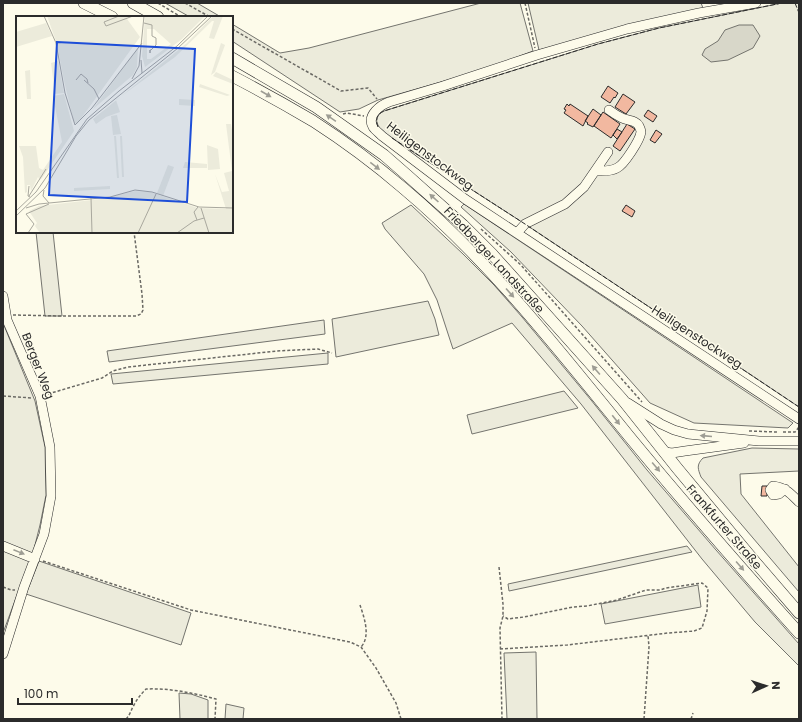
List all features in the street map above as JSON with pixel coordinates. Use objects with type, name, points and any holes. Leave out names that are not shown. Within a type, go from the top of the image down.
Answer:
[{"type":"main road","points":[[84,3],[110,16]]},
{"type":"main road","points":[[133,3],[156,16]]},
{"type":"main road","name":"Friedberger Landstraße","points":[[233,59],[316,107],[367,143],[408,176],[463,225],[492,254],[622,399],[665,452]]},
{"type":"main road","name":"Friedberger Landstraße","points":[[233,77],[314,122],[345,143],[403,188],[458,237],[538,325],[631,438]]},
{"type":"main road","points":[[631,438],[656,451],[665,452]]},
{"type":"main road","name":"Frankfurter Straße","points":[[631,438],[799,633]]},
{"type":"main road","name":"Frankfurter Straße","points":[[665,452],[799,613]]},
{"type":"street","name":"Heiligenstockweg","points":[[756,3],[699,13],[627,29],[389,102],[376,110],[372,117],[371,123],[373,128],[382,136],[465,199],[799,418]]},
{"type":"street","points":[[595,171],[609,171],[618,168],[639,139],[641,133],[638,125],[634,122],[622,118],[609,110]]},
{"type":"street","points":[[517,233],[525,224],[565,204],[584,187],[608,152]]},
{"type":"street","name":"Berger Weg","points":[[3,296],[7,320],[39,395],[50,447],[51,496],[44,534],[23,590],[3,654]]},
{"type":"street","name":"Friedberger Landstraße","points":[[622,399],[648,416],[674,430],[688,434],[759,441],[799,441]]},
{"type":"street","name":"Friedberger Landstraße","points":[[665,452],[685,452],[759,441]]},
{"type":"street","points":[[785,489],[799,502]]},
{"type":"street","points":[[3,546],[35,559]]},
{"type":"path","points":[[158,3],[179,16]]},
{"type":"path","points":[[186,3],[208,16]]},
{"type":"path","points":[[525,3],[537,56]]},
{"type":"path","points":[[233,30],[341,91],[368,88],[382,105]]},
{"type":"path","points":[[343,114],[347,113],[372,117]]},
{"type":"path","points":[[480,228],[521,265],[644,403]]},
{"type":"path","points":[[6,314],[62,316],[136,316],[141,314],[142,294],[134,233]]},
{"type":"path","points":[[3,396],[32,398],[102,378],[113,371],[128,367],[277,351],[318,350],[332,353]]},
{"type":"path","points":[[750,431],[795,432],[799,427]]},
{"type":"path","points":[[35,559],[191,610],[350,642],[361,647],[376,668],[396,703],[401,719]]},
{"type":"path","points":[[500,567],[503,604],[503,616],[500,628],[502,719]]},
{"type":"path","points":[[500,649],[567,645],[694,631],[702,628],[707,611],[708,588],[702,583],[660,590],[646,590],[617,600],[572,607],[524,617],[508,619],[503,616]]},
{"type":"path","points":[[3,587],[11,590],[23,590]]},
{"type":"path","points":[[360,605],[365,620],[366,636],[365,643],[361,647]]},
{"type":"path","points":[[644,719],[649,647],[648,636]]},
{"type":"path","points":[[126,719],[142,692],[146,689],[183,691],[216,699],[215,719]]},
{"type":"path","points":[[691,719],[693,713]]},
{"type":"shaded area","points":[[165,3],[197,3],[219,16],[188,16]]},
{"type":"shaded area","points":[[481,3],[520,3],[533,51],[483,70],[378,100],[359,109],[340,112],[233,42],[233,25],[280,53],[309,48]]},
{"type":"shaded area","points":[[528,3],[701,3],[703,8],[539,50]]},
{"type":"shaded area","points":[[782,3],[799,3],[799,407],[525,224],[382,132],[377,123],[378,115],[384,111],[598,44],[659,28]]},
{"type":"shaded area","points":[[739,25],[753,25],[760,36],[753,48],[728,60],[711,62],[702,55],[705,49],[718,41],[725,30]]},
{"type":"shaded area","points":[[464,204],[793,423],[788,428],[694,423],[650,403],[582,326],[511,252],[461,207]]},
{"type":"shaded area","points":[[411,205],[494,285],[591,400],[647,470],[799,644],[799,666],[755,622],[702,559],[581,404],[512,323],[453,349],[437,300],[424,274],[385,229],[382,223]]},
{"type":"shaded area","points":[[36,233],[53,233],[62,316],[45,316]]},
{"type":"shaded area","points":[[428,301],[439,335],[336,357],[332,319]]},
{"type":"shaded area","points":[[324,320],[325,334],[109,362],[107,351]]},
{"type":"shaded area","points":[[3,323],[35,401],[45,447],[46,495],[34,549],[3,633]]},
{"type":"shaded area","points":[[328,353],[328,364],[113,384],[111,374]]},
{"type":"shaded area","points":[[564,391],[578,408],[472,434],[467,415]]},
{"type":"shaded area","points":[[752,448],[799,449],[799,471],[740,474],[741,494],[799,567],[799,592],[701,477],[699,472],[698,465],[703,458]]},
{"type":"shaded area","points":[[687,546],[692,552],[509,591],[508,584]]},
{"type":"shaded area","points":[[39,561],[191,613],[181,645],[26,594]]},
{"type":"shaded area","points":[[698,585],[701,607],[605,624],[601,604]]},
{"type":"shaded area","points":[[536,652],[537,719],[507,719],[504,653]]},
{"type":"shaded area","points":[[179,693],[191,694],[208,700],[208,719],[180,719]]},
{"type":"shaded area","points":[[226,704],[244,708],[243,719],[225,719]]},
{"type":"building","points":[[608,86],[618,93],[610,103],[601,97]]},
{"type":"building","points":[[623,94],[635,102],[626,114],[615,107]]},
{"type":"building","points":[[567,104],[569,106],[570,104],[588,116],[583,126],[564,113],[566,110],[564,109]]},
{"type":"building","points":[[593,109],[601,115],[593,127],[585,121]]},
{"type":"building","points":[[648,110],[657,116],[653,122],[644,116]]},
{"type":"building","points":[[603,112],[620,124],[611,138],[594,126]]},
{"type":"building","points":[[627,124],[635,129],[620,151],[613,146]]},
{"type":"building","points":[[617,129],[622,132],[617,139],[613,135]]},
{"type":"building","points":[[656,130],[662,134],[655,143],[650,140]]},
{"type":"building","points":[[626,205],[635,211],[632,217],[622,211]]},
{"type":"building","points":[[762,486],[767,486],[767,496],[761,496]]},
{"type":"fence","points":[[378,127],[377,118],[384,111],[598,44],[659,28],[782,3]]},
{"type":"fence","points":[[795,3],[799,13]]},
{"type":"fence","points":[[392,138],[525,224],[799,407]]}]
